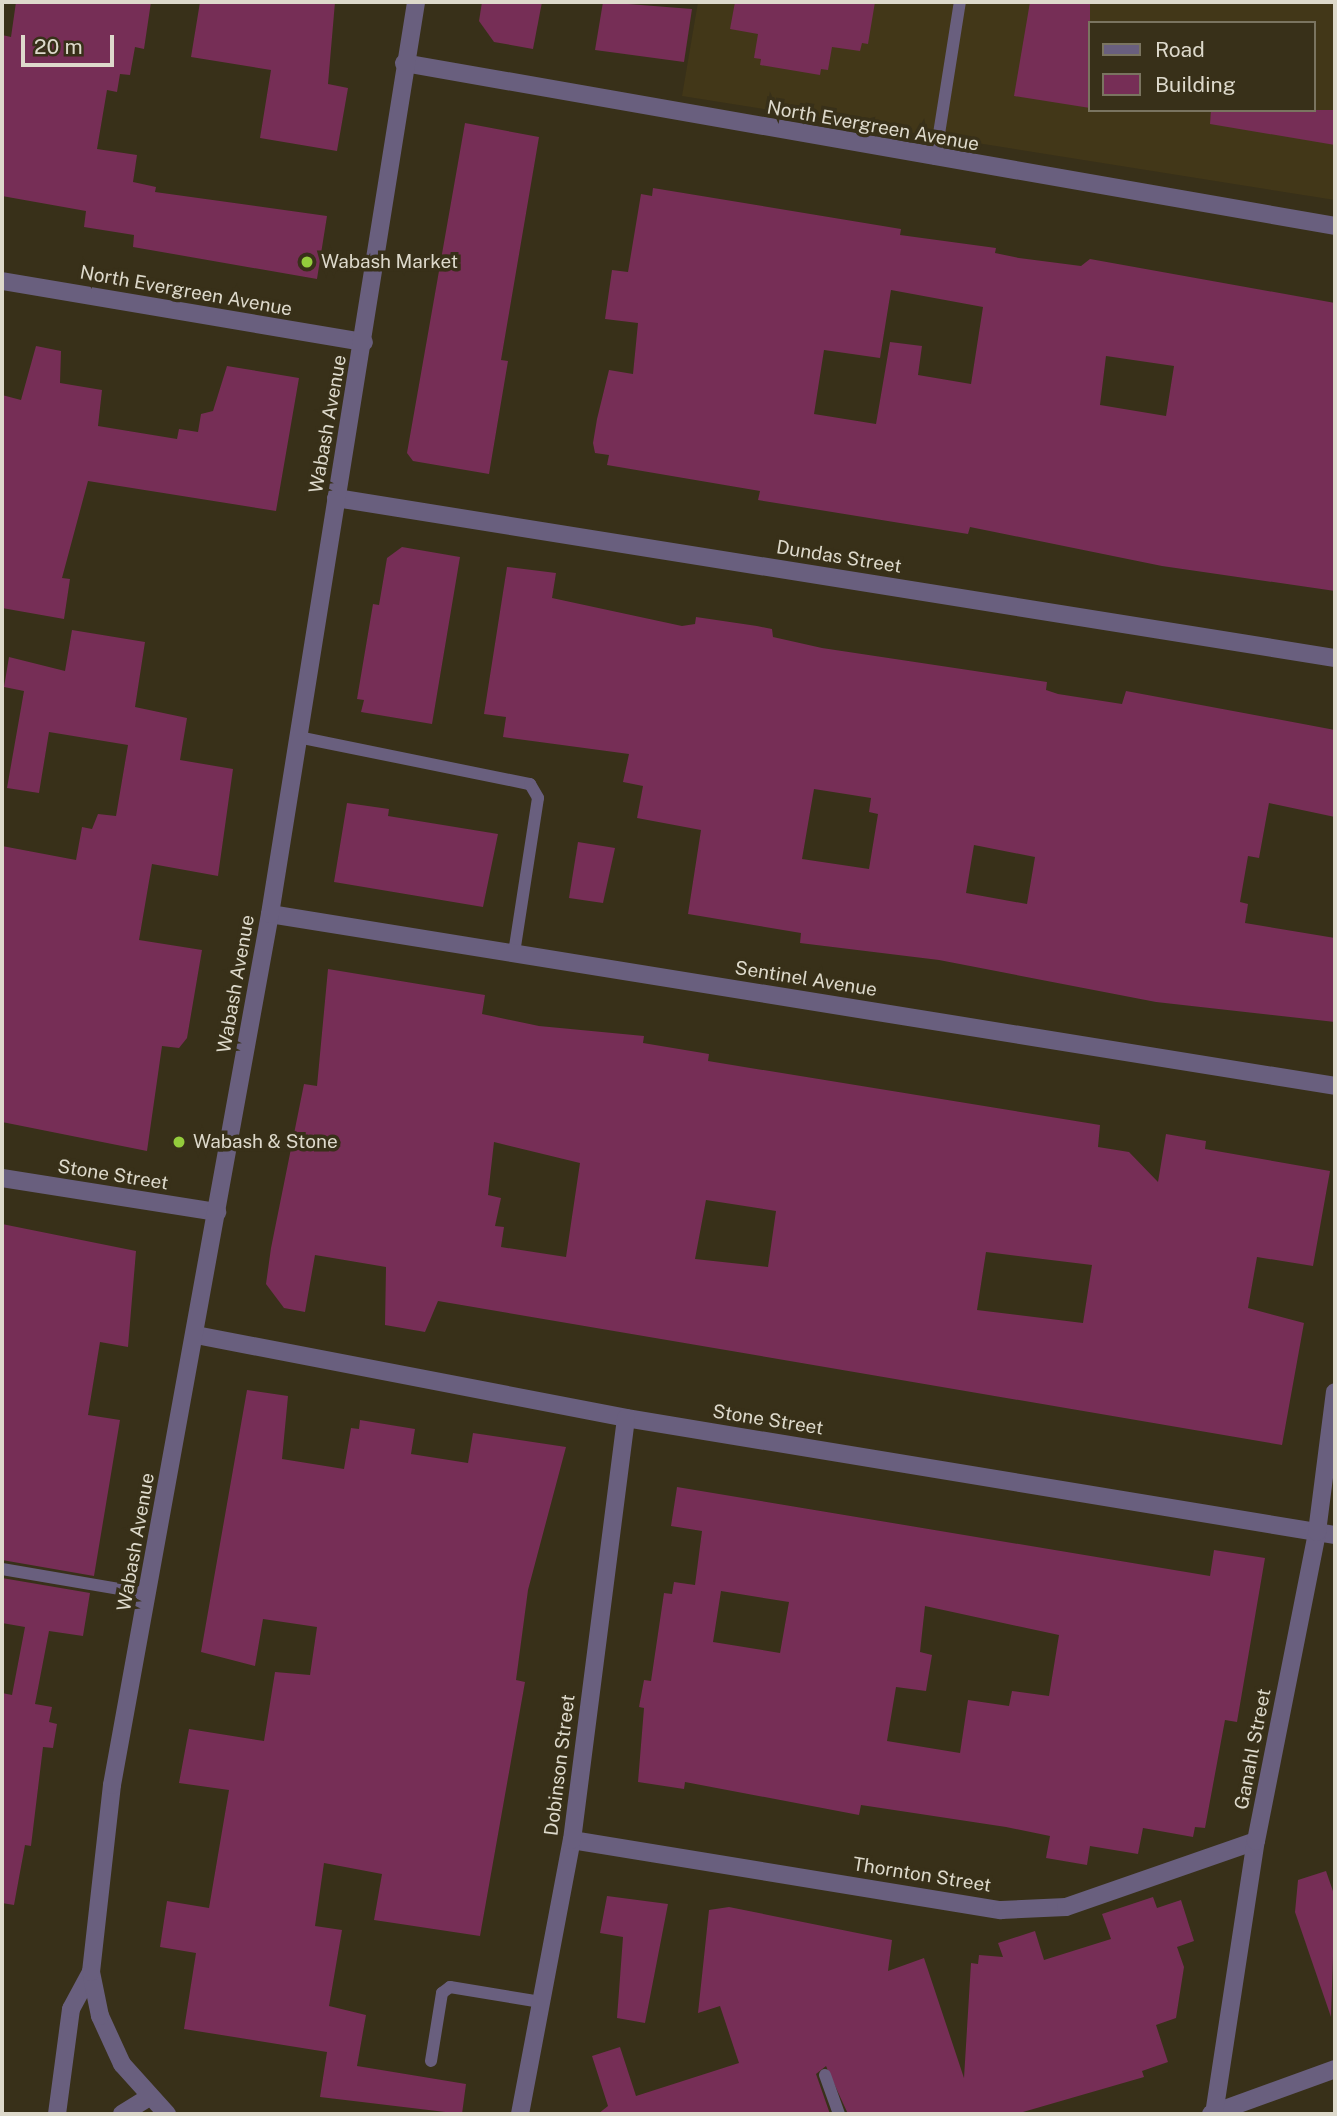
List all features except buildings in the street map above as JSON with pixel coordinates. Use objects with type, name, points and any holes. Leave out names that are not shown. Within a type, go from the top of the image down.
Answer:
[{"type":"street","name":"Wabash Avenue","points":[[167,2114],[148,2098],[122,2064],[100,2017],[91,1972],[112,1785],[196,1335],[270,914],[364,342],[404,64],[416,2]]},
{"type":"street","name":"North Evergreen Avenue","points":[[404,64],[935,159],[1335,226]]},
{"type":"street","name":"North Evergreen Avenue","points":[[2,281],[364,342]]},
{"type":"street","name":"Dundas Street","points":[[337,498],[1335,658]]},
{"type":"street","name":"Sentinel Avenue","points":[[270,914],[1335,1086]]},
{"type":"street","name":"Stone Street","points":[[2,1178],[217,1212]]},
{"type":"street","name":"Stone Street","points":[[196,1335],[626,1418],[1326,1533]]},
{"type":"street","name":"Ganahl Street","points":[[1213,2114],[1256,1840],[1326,1533],[1335,1392]]},
{"type":"street","name":"Dobinson Street","points":[[520,2114],[572,1840],[626,1418]]},
{"type":"street","name":"Thornton Street","points":[[572,1840],[1002,1910],[1066,1907],[1256,1840]]},
{"type":"street","name":"Wabash Avenue","points":[[57,2114],[71,2009],[91,1972]]},
{"type":"street","points":[[1213,2114],[1335,2069]]},
{"type":"street","points":[[122,2114],[148,2098]]},
{"type":"lane","points":[[935,159],[960,2]]},
{"type":"lane","points":[[298,737],[530,785],[538,798],[514,953]]},
{"type":"lane","points":[[2,1569],[148,1594]]},
{"type":"lane","points":[[431,2061],[442,1993],[450,1987],[541,2002]]},
{"type":"lane","points":[[825,2075],[839,2114]]},
{"type":"shaded area","points":[[698,2],[1335,2],[1335,200],[682,96]]},
{"type":"place","name":"Wabash Market","points":[[307,262]]},
{"type":"place","name":"Wabash & Stone","points":[[179,1142]]}]
